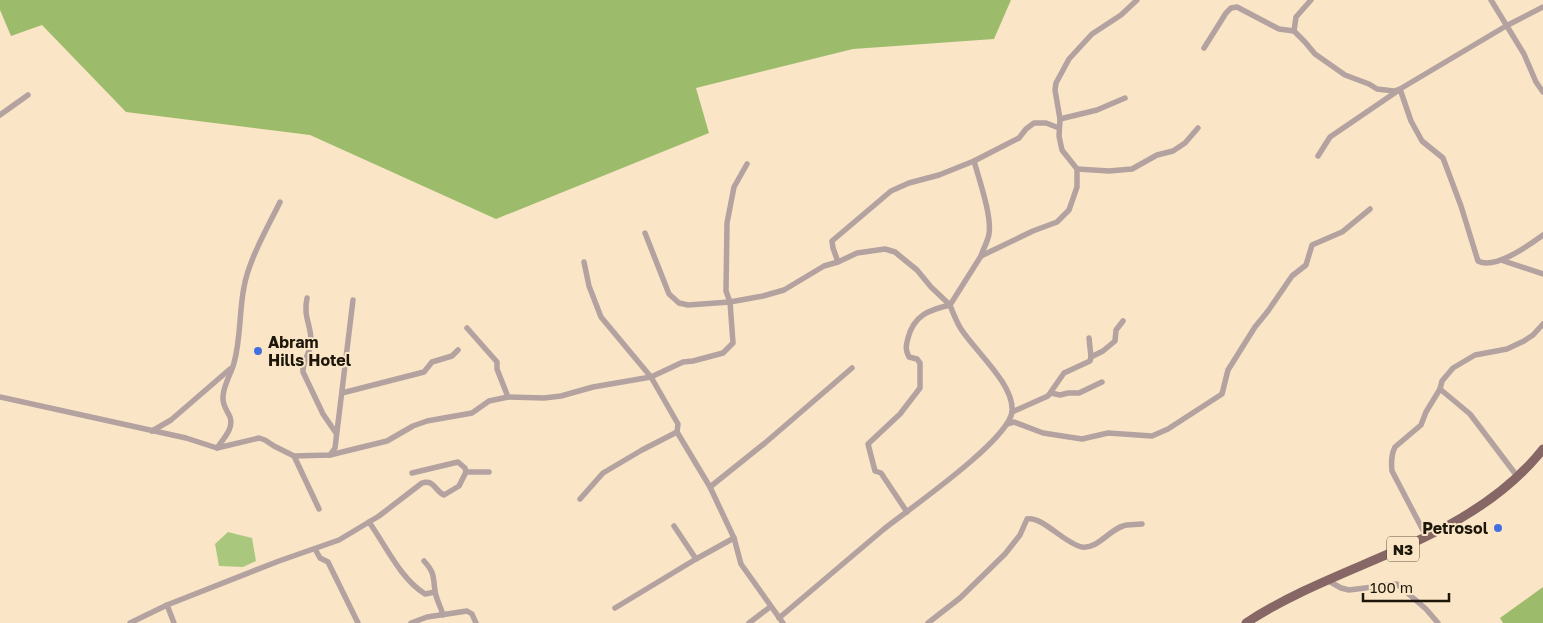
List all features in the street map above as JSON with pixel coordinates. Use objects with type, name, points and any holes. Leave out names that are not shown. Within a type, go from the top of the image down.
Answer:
[{"type":"main road","name":"N3","points":[[1246,623],[1282,602],[1327,580],[1403,548],[1473,510],[1517,476],[1543,449]]},
{"type":"street","points":[[981,256],[1064,218],[1073,202],[1077,187],[1078,169],[1062,150],[1059,128],[1060,119],[1055,90],[1056,83],[1069,59],[1092,34],[1120,15],[1137,0]]},
{"type":"street","points":[[1294,31],[1296,17],[1311,0]]},
{"type":"street","points":[[1491,0],[1524,54],[1536,82],[1543,92]]},
{"type":"street","points":[[1204,48],[1231,8],[1237,7],[1279,29],[1294,31],[1315,54],[1345,75],[1377,89],[1394,91],[1400,89]]},
{"type":"street","points":[[1318,156],[1330,137],[1400,89],[1506,26],[1543,7]]},
{"type":"street","points":[[1400,89],[1410,121],[1422,141],[1443,158],[1461,206],[1478,261],[1482,263],[1501,260],[1515,254],[1543,236]]},
{"type":"street","points":[[0,115],[28,95]]},
{"type":"street","points":[[1060,119],[1096,110],[1125,98]]},
{"type":"street","points":[[838,262],[832,241],[891,191],[974,161],[1019,138],[1034,123],[1046,123],[1059,128]]},
{"type":"street","points":[[1078,169],[1109,171],[1132,169],[1157,155],[1173,151],[1185,143],[1198,128]]},
{"type":"street","points":[[907,512],[881,474],[875,471],[868,444],[900,414],[920,388],[920,363],[917,359],[909,357],[905,345],[909,330],[923,314],[933,309],[950,305],[981,256],[989,236],[986,210],[974,161]]},
{"type":"street","points":[[0,397],[186,438],[217,448],[259,438],[294,456],[330,455],[387,441],[427,421],[472,413],[488,401],[508,397],[544,398],[561,396],[593,387],[651,377],[683,362],[723,353],[732,343],[730,302],[726,291],[727,223],[734,187],[747,164]]},
{"type":"street","points":[[217,448],[228,434],[230,428],[230,418],[222,397],[232,366],[238,337],[244,285],[261,240],[280,202]]},
{"type":"street","points":[[1006,424],[1014,422],[1043,433],[1082,439],[1108,433],[1152,436],[1168,429],[1222,394],[1228,370],[1255,327],[1292,276],[1306,265],[1312,245],[1342,232],[1370,209]]},
{"type":"street","points":[[584,262],[589,286],[601,317],[651,377],[678,424],[678,432],[710,487],[734,538],[741,564],[781,621],[854,555],[968,463],[993,440],[1006,424],[1012,412],[1008,391],[961,329],[950,305],[930,287],[918,270],[892,250],[878,249],[857,253],[824,266],[784,290],[763,296],[730,302],[688,305],[679,303],[669,294],[645,233]]},
{"type":"street","points":[[1501,260],[1543,274]]},
{"type":"street","points":[[307,298],[304,308],[311,342],[303,372],[323,414],[336,433]]},
{"type":"street","points":[[330,455],[335,448],[354,300]]},
{"type":"street","points":[[1091,357],[1115,342],[1116,330],[1123,321]]},
{"type":"street","points":[[1426,536],[1392,471],[1391,460],[1396,447],[1421,425],[1426,412],[1440,389],[1442,381],[1453,368],[1475,355],[1507,349],[1524,341],[1533,335],[1543,324]]},
{"type":"street","points":[[467,328],[496,362],[508,397]]},
{"type":"street","points":[[1012,412],[1040,402],[1051,393],[1064,373],[1090,361],[1089,338]]},
{"type":"street","points":[[342,393],[424,372],[432,362],[452,356],[458,350]]},
{"type":"street","points":[[152,431],[171,420],[232,366]]},
{"type":"street","points":[[710,487],[765,443],[852,368]]},
{"type":"street","points":[[1051,393],[1060,396],[1068,393],[1080,393],[1102,382]]},
{"type":"street","points":[[1440,389],[1470,414],[1517,476]]},
{"type":"street","points":[[580,499],[603,473],[678,432]]},
{"type":"street","points":[[335,448],[342,452]]},
{"type":"street","points":[[294,456],[319,509]]},
{"type":"street","points":[[412,473],[458,462],[465,468],[466,472]]},
{"type":"street","points":[[466,472],[489,472]]},
{"type":"street","points":[[130,623],[167,605],[339,540],[379,516],[422,483],[427,481],[433,484],[444,495],[451,492],[459,486],[466,472]]},
{"type":"street","points":[[928,623],[960,598],[1005,554],[1020,535],[1027,519],[1034,518],[1068,541],[1084,547],[1092,545],[1122,526],[1142,524]]},
{"type":"street","points":[[369,522],[415,588],[425,594],[435,592]]},
{"type":"street","points":[[674,526],[696,559]]},
{"type":"street","points":[[615,608],[734,538]]},
{"type":"street","points":[[315,549],[320,558],[328,562],[358,623]]},
{"type":"street","points":[[424,561],[431,568],[434,576],[435,592],[443,615]]},
{"type":"street","points":[[1327,580],[1349,590],[1397,584],[1426,609],[1438,623]]},
{"type":"street","points":[[167,605],[174,623]]},
{"type":"street","points":[[749,623],[770,607]]},
{"type":"street","points":[[411,623],[427,617],[467,611],[472,614],[476,623]]},
{"type":"green space","points":[[0,0],[1011,0],[994,39],[853,49],[696,88],[709,133],[496,219],[310,135],[126,112],[42,25],[11,36],[0,10]]},
{"type":"green space","points":[[228,532],[252,538],[256,561],[243,567],[219,566],[215,544]]},
{"type":"green space","points":[[1543,587],[1543,623],[1503,623],[1500,618]]},
{"type":"place","name":"Abram Hills Hotel","points":[[258,351]]},
{"type":"place","name":"Petrosol","points":[[1498,528]]}]
